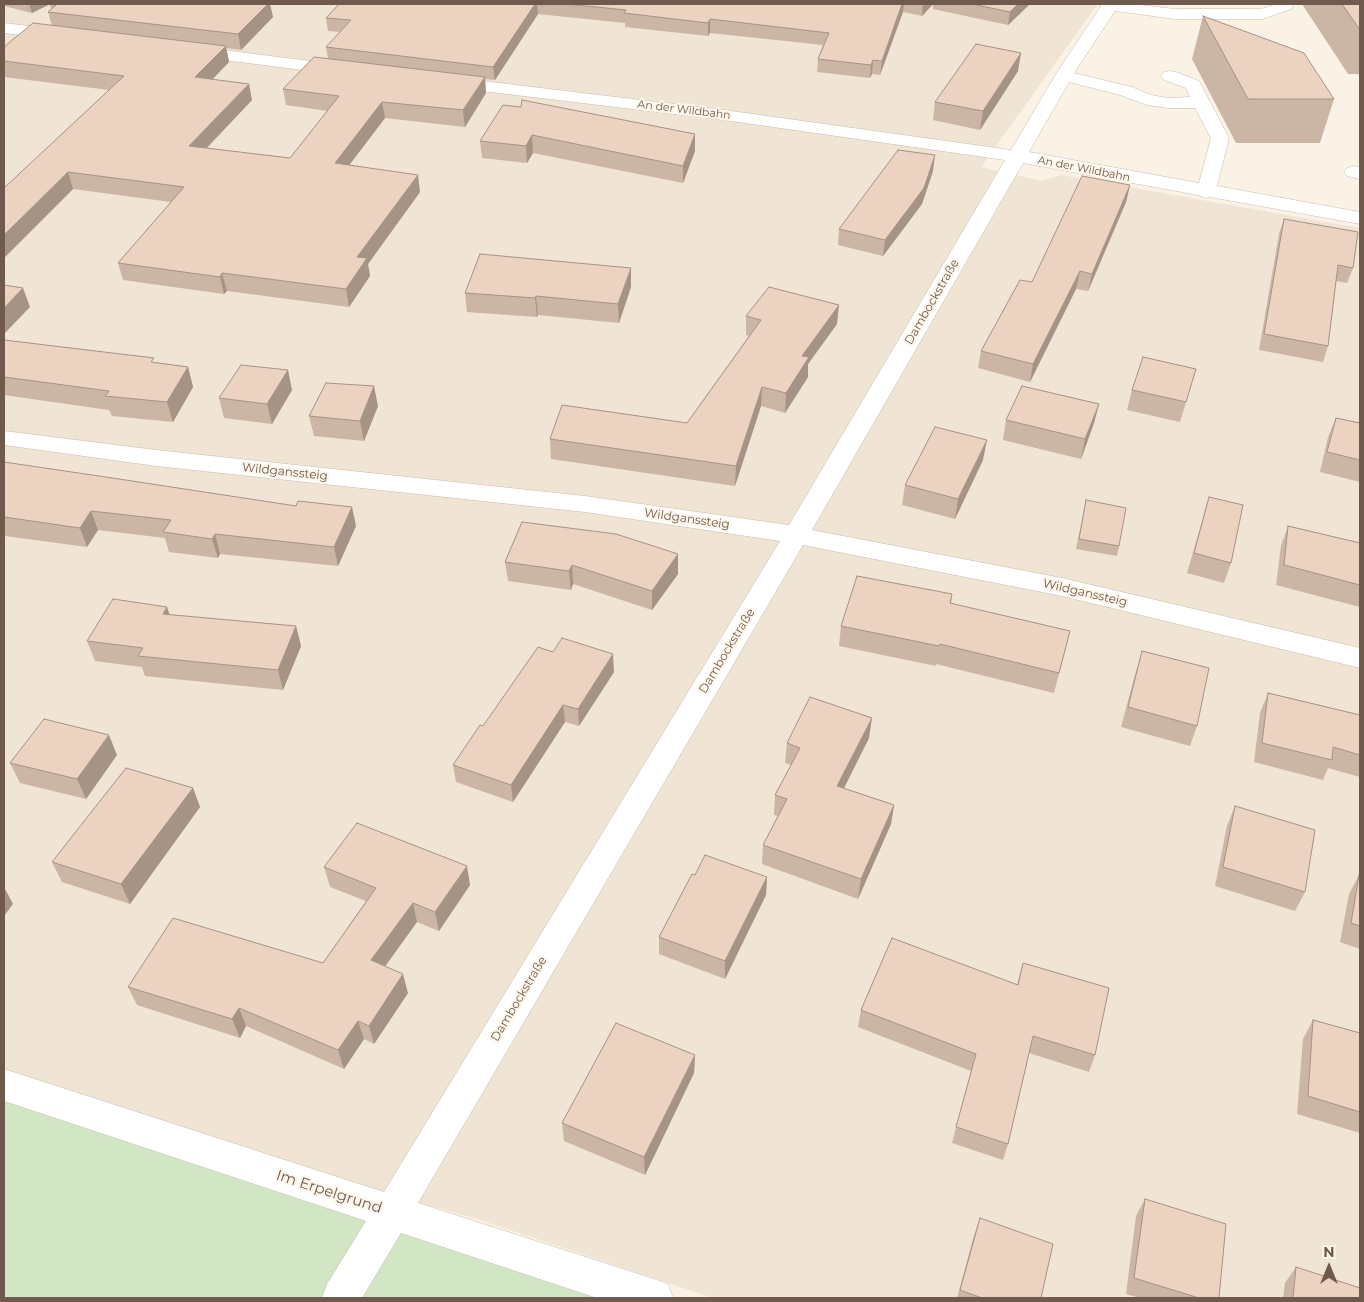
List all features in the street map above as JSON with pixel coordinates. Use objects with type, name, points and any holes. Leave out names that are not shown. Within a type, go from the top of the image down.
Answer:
[{"type":"street","points":[[1109,5],[1174,14],[1263,14],[1285,6],[1284,4]]},
{"type":"street","name":"Dambockstraße","points":[[341,1298],[796,536],[1064,76],[1109,5]]},
{"type":"street","points":[[9,32],[39,18]]},
{"type":"street","points":[[9,32],[77,37]]},
{"type":"street","points":[[175,49],[361,72]]},
{"type":"street","points":[[1064,76],[1126,91],[1148,100],[1168,103],[1202,102]]},
{"type":"street","points":[[1170,76],[1193,84],[1220,138],[1206,192]]},
{"type":"street","name":"An der Wildbahn","points":[[436,80],[722,119],[1017,156],[1206,192],[1360,218]]},
{"type":"street","name":"Wildganssteig","points":[[4,438],[156,458],[585,504],[796,536],[1062,587],[1360,658]]},
{"type":"street","name":"Im Erpelgrund","points":[[4,1085],[654,1298]]},
{"type":"shaded area","points":[[4,4],[1095,4],[1097,5],[981,167],[1042,181],[1061,175],[1360,228],[1360,1298],[713,1298],[477,1219],[366,1188],[4,1071]]},
{"type":"green space","points":[[4,1085],[391,1213],[654,1298],[4,1298]]},
{"type":"building","points":[[52,4],[268,4],[238,34],[48,12],[56,5]]},
{"type":"building","points":[[339,4],[535,4],[493,67],[326,47],[351,20],[326,18]]},
{"type":"building","points":[[566,4],[902,4],[882,61],[873,60],[871,65],[818,59],[829,33],[710,19],[708,23],[624,13],[626,10]]},
{"type":"building","points":[[972,4],[1018,4],[1010,12]]},
{"type":"building","points":[[1342,4],[1360,4],[1360,30]]},
{"type":"building","points":[[1203,16],[1304,53],[1334,99],[1248,99]]},
{"type":"building","points":[[33,23],[226,46],[195,77],[249,84],[189,146],[290,158],[339,96],[283,89],[314,57],[485,77],[463,110],[382,102],[335,163],[418,175],[357,257],[367,258],[346,289],[222,273],[220,277],[118,263],[184,187],[68,172],[4,235],[4,188],[124,76],[4,61],[4,47]]},
{"type":"building","points":[[976,44],[1021,53],[983,111],[935,102]]},
{"type":"building","points":[[522,100],[695,134],[683,166],[532,135],[526,146],[480,141],[503,105],[521,107]]},
{"type":"building","points":[[898,150],[935,155],[924,188],[885,240],[839,229]]},
{"type":"building","points":[[1082,176],[1130,185],[1092,274],[1080,271],[1033,364],[981,351],[1020,280],[1032,282]]},
{"type":"building","points":[[1284,219],[1358,232],[1353,268],[1338,265],[1328,346],[1264,334]]},
{"type":"building","points":[[480,254],[631,268],[618,304],[536,296],[535,298],[465,293]]},
{"type":"building","points":[[4,285],[23,288],[4,308]]},
{"type":"building","points":[[769,287],[839,305],[802,356],[809,357],[786,393],[762,387],[736,466],[550,439],[562,405],[687,423],[761,320],[746,316]]},
{"type":"building","points":[[4,340],[154,358],[151,362],[188,367],[167,402],[105,396],[109,391],[4,377]]},
{"type":"building","points":[[1143,357],[1196,369],[1186,402],[1132,390]]},
{"type":"building","points":[[241,365],[288,370],[267,404],[219,398]]},
{"type":"building","points":[[326,383],[374,386],[360,421],[309,416]]},
{"type":"building","points":[[1022,386],[1099,404],[1085,439],[1006,420]]},
{"type":"building","points":[[1336,418],[1360,423],[1360,460],[1327,452]]},
{"type":"building","points":[[935,427],[987,440],[958,499],[905,485]]},
{"type":"building","points":[[4,462],[296,506],[298,501],[352,507],[334,547],[215,534],[212,539],[163,532],[171,520],[91,511],[80,528],[4,517]]},
{"type":"building","points":[[1209,497],[1243,505],[1231,563],[1194,553]]},
{"type":"building","points":[[1086,500],[1126,508],[1119,546],[1079,539]]},
{"type":"building","points":[[522,522],[616,534],[678,554],[652,591],[572,565],[569,571],[505,562]]},
{"type":"building","points":[[1288,526],[1360,543],[1360,585],[1284,565]]},
{"type":"building","points":[[857,576],[952,594],[950,603],[1070,631],[1059,673],[940,644],[939,646],[841,626]]},
{"type":"building","points":[[113,599],[167,607],[163,614],[296,626],[278,670],[138,656],[143,648],[87,641]]},
{"type":"building","points":[[562,638],[613,654],[578,709],[563,705],[511,785],[453,765],[480,725],[483,726],[538,647],[553,652]]},
{"type":"building","points":[[1142,651],[1209,668],[1197,726],[1128,707]]},
{"type":"building","points":[[1268,693],[1360,715],[1360,755],[1333,747],[1332,760],[1262,743]]},
{"type":"building","points":[[810,697],[872,718],[837,786],[894,805],[861,879],[763,845],[787,799],[775,795],[800,748],[787,743]]},
{"type":"building","points":[[44,719],[109,735],[77,779],[10,763]]},
{"type":"building","points":[[126,768],[193,788],[121,884],[52,862]]},
{"type":"building","points":[[1235,806],[1315,830],[1305,892],[1223,867]]},
{"type":"building","points":[[357,823],[467,866],[435,912],[413,903],[371,960],[403,974],[369,1026],[358,1021],[338,1050],[239,1008],[232,1019],[128,987],[173,918],[323,963],[376,888],[324,867]]},
{"type":"building","points":[[705,855],[767,877],[725,961],[659,937],[692,874],[695,875]]},
{"type":"building","points":[[1360,875],[1360,926],[1351,923]]},
{"type":"building","points":[[892,938],[1018,985],[1023,963],[1109,988],[1095,1055],[1033,1036],[1008,1144],[956,1127],[976,1054],[861,1010]]},
{"type":"building","points":[[1313,1020],[1360,1033],[1360,1112],[1308,1096]]},
{"type":"building","points":[[616,1023],[695,1055],[644,1157],[562,1123]]},
{"type":"building","points":[[1145,1199],[1226,1224],[1219,1298],[1199,1298],[1134,1278]]},
{"type":"building","points":[[980,1218],[1053,1244],[1041,1298],[982,1298],[960,1290]]},
{"type":"building","points":[[1296,1267],[1360,1288],[1360,1298],[1293,1298]]}]
